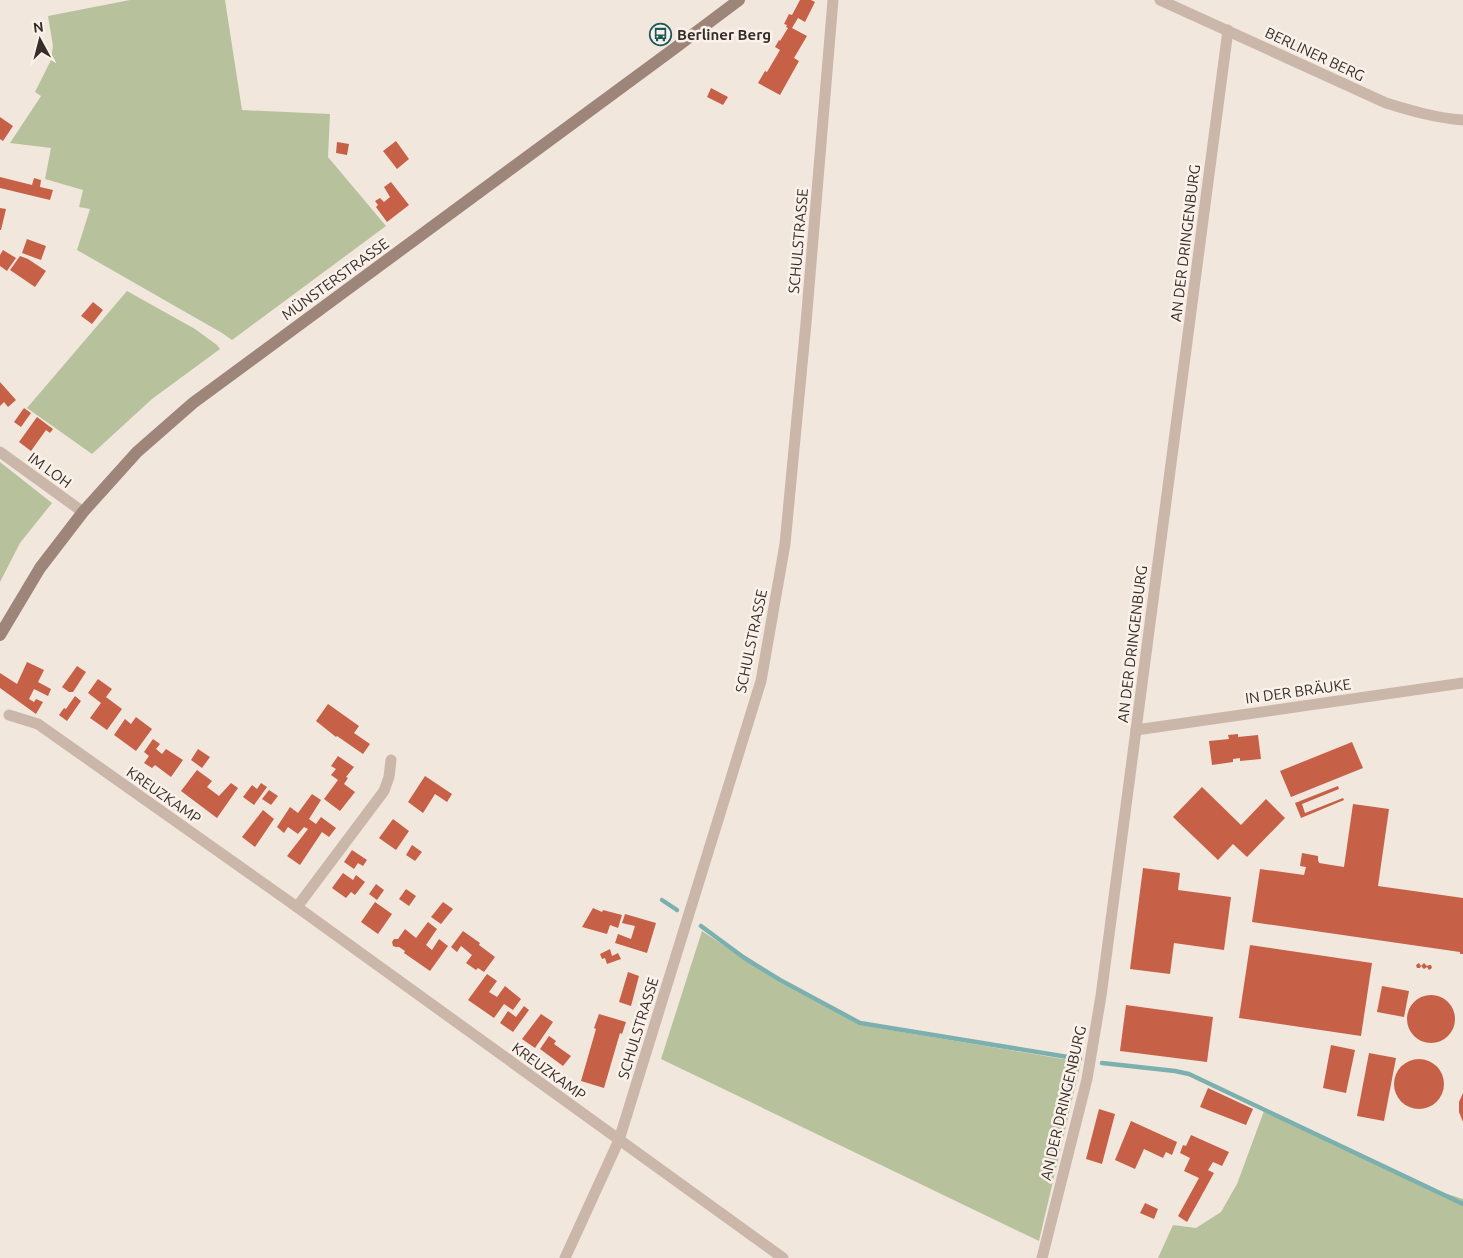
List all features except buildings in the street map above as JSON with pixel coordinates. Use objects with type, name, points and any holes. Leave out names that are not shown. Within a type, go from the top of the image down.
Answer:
[{"type":"main road","name":"MÜNSTERSTRASSE","points":[[0,634],[40,568],[83,512],[137,452],[193,404],[738,0]]},
{"type":"street","name":"SCHULSTRASSE","points":[[565,1258],[619,1140],[761,681],[785,544],[807,313],[833,0]]},
{"type":"street","name":"BERLINER BERG","points":[[1160,0],[1386,103],[1442,118],[1463,120]]},
{"type":"street","name":"AN DER DRINGENBURG","points":[[1042,1258],[1087,1079],[1102,986],[1228,30]]},
{"type":"street","name":"IM LOH","points":[[0,452],[83,512]]},
{"type":"street","name":"IN DER BRÄUKE","points":[[1136,730],[1463,682]]},
{"type":"street","name":"KREUZKAMP","points":[[9,715],[38,724],[297,907],[784,1258]]},
{"type":"street","points":[[297,907],[384,791],[389,777],[391,760]]},
{"type":"green space","points":[[130,0],[225,0],[242,110],[330,114],[328,157],[386,226],[232,340],[77,250],[90,209],[79,207],[83,190],[45,179],[51,148],[10,143],[41,96],[35,92],[51,60],[53,46],[48,16]]},
{"type":"green space","points":[[127,291],[195,329],[220,349],[152,399],[92,454],[27,408]]},
{"type":"green space","points":[[0,462],[52,503],[20,543],[0,582]]},
{"type":"green space","points":[[702,931],[777,981],[860,1025],[1081,1062],[1039,1241],[661,1059]]},
{"type":"green space","points":[[1264,1111],[1435,1190],[1463,1199],[1463,1258],[1158,1258],[1173,1225],[1196,1228],[1221,1212],[1237,1184]]},
{"type":"waterway","points":[[662,900],[677,910]]},
{"type":"waterway","points":[[701,926],[743,957],[780,980],[860,1023],[1080,1059]]},
{"type":"waterway","points":[[1102,1063],[1189,1074],[1463,1204]]},
{"type":"place","name":"Berliner Berg","points":[[661,34]]}]
